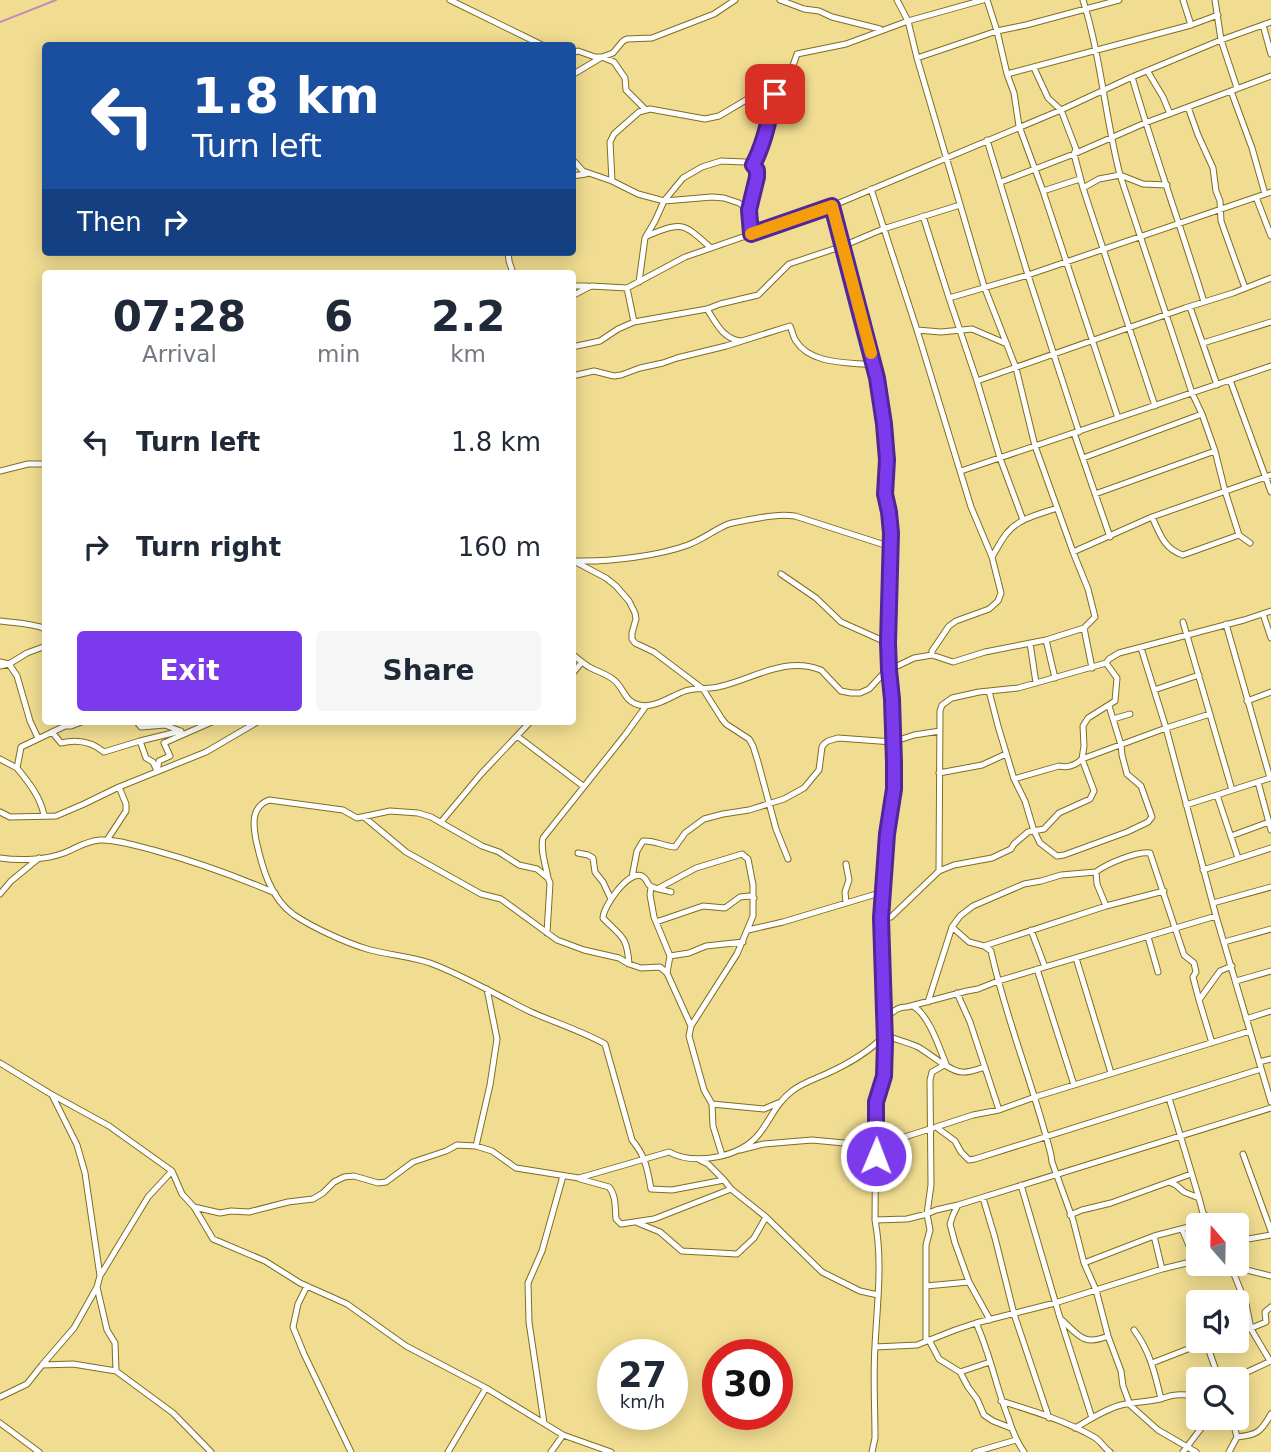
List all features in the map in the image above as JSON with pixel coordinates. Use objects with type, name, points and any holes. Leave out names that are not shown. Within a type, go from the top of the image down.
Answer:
[{"type":"street","points":[[450,0],[536,42]]},
{"type":"street","points":[[576,73],[613,53],[627,39],[652,38],[714,14],[735,0]]},
{"type":"street","points":[[780,0],[882,30]]},
{"type":"street","points":[[576,658],[614,680],[630,701],[646,706],[687,690],[723,686],[771,668],[808,667],[821,670],[841,691],[860,693],[869,689],[889,670],[914,657],[932,655],[953,662],[1084,628],[1095,617],[1088,589],[1035,446],[1016,368],[984,286],[908,21],[897,0]]},
{"type":"street","points":[[612,181],[610,142],[625,123],[645,109],[697,118],[719,116],[790,74],[797,54],[846,44],[908,21],[985,0],[997,31],[1014,93],[1019,126],[1118,418]]},
{"type":"street","points":[[1083,0],[1096,50],[1111,139],[1120,174],[1192,394],[1215,451],[1239,535],[1250,543]]},
{"type":"street","points":[[917,58],[997,31],[1119,0]]},
{"type":"street","points":[[1183,0],[1191,25]]},
{"type":"street","points":[[949,298],[1028,275],[1268,193],[1234,89],[1215,0]]},
{"type":"street","points":[[1007,74],[1191,25],[1218,15]]},
{"type":"street","points":[[576,286],[627,288],[685,257],[832,206],[1132,77],[1271,22]]},
{"type":"street","points":[[1263,25],[1271,54]]},
{"type":"street","points":[[576,52],[614,62],[625,78],[626,90],[645,109]]},
{"type":"street","points":[[1034,68],[1048,98],[1060,110],[1076,149],[1074,154],[1080,179],[1155,406]]},
{"type":"street","points":[[1148,72],[1170,114]]},
{"type":"street","points":[[1000,183],[1145,123],[1271,76]]},
{"type":"street","points":[[1132,77],[1204,302]]},
{"type":"street","points":[[753,165],[766,134],[779,80]]},
{"type":"street","points":[[1188,107],[1213,168],[1221,221],[1245,288]]},
{"type":"street","points":[[987,140],[1083,458],[1110,537]]},
{"type":"street","points":[[639,282],[645,237],[664,201],[683,178],[702,167],[721,161],[745,162],[757,170],[749,210],[751,234]]},
{"type":"street","points":[[576,163],[583,171],[638,194],[664,201],[724,198],[749,210]]},
{"type":"street","points":[[576,176],[590,174]]},
{"type":"street","points":[[1083,188],[1099,179],[1120,174],[1143,184],[1167,185]]},
{"type":"street","points":[[1043,191],[1080,179]]},
{"type":"street","points":[[871,189],[971,507],[992,557],[1001,593],[998,601],[989,608],[949,626],[932,655]]},
{"type":"street","points":[[1256,197],[1271,236]]},
{"type":"street","points":[[576,346],[600,341],[634,322],[708,309],[758,295],[789,264],[883,229],[960,205]]},
{"type":"street","points":[[832,206],[873,365],[884,424],[887,460],[885,494],[891,547],[888,643],[894,789],[887,834],[881,918],[885,1035],[884,1076],[876,1102],[875,1220],[879,1240],[873,1452]]},
{"type":"street","points":[[923,216],[1000,458],[1023,520]]},
{"type":"street","points":[[645,237],[676,226],[688,228],[711,248]]},
{"type":"street","points":[[977,381],[1271,278]]},
{"type":"street","points":[[576,294],[591,286]]},
{"type":"street","points":[[627,288],[634,322]]},
{"type":"street","points":[[1191,307],[1217,384]]},
{"type":"street","points":[[708,309],[717,326],[732,340],[742,341],[757,336]]},
{"type":"street","points":[[1203,343],[1271,321]]},
{"type":"street","points":[[576,375],[594,371],[621,375],[790,326],[796,341],[806,352],[820,359],[873,365]]},
{"type":"street","points":[[917,330],[960,332],[972,329],[1007,344]]},
{"type":"street","points":[[961,471],[1217,384],[1270,369]]},
{"type":"street","points":[[1230,380],[1268,476],[1271,492]]},
{"type":"street","points":[[1083,458],[1202,414]]},
{"type":"street","points":[[1095,494],[1215,451]]},
{"type":"street","points":[[0,471],[28,464],[42,464]]},
{"type":"street","points":[[1073,552],[1152,517],[1268,476]]},
{"type":"street","points":[[992,557],[1014,526],[1057,508]]},
{"type":"street","points":[[576,560],[614,560],[670,550],[704,539],[726,525],[784,514],[891,547]]},
{"type":"street","points":[[1152,517],[1165,545],[1183,555],[1239,535]]},
{"type":"street","points":[[576,562],[616,586],[629,601],[636,619],[632,633],[635,643],[654,652],[703,689],[726,724],[744,735],[753,746],[776,829],[788,859]]},
{"type":"street","points":[[781,574],[816,598],[842,622],[888,643]]},
{"type":"street","points":[[939,871],[942,705],[952,698],[1018,688],[1092,668],[1106,663],[1114,656],[1271,611]]},
{"type":"street","points":[[1263,614],[1271,638]]},
{"type":"street","points":[[0,621],[42,627]]},
{"type":"street","points":[[1183,622],[1232,790]]},
{"type":"street","points":[[1186,805],[1270,778],[1226,624]]},
{"type":"street","points":[[1084,628],[1092,668]]},
{"type":"street","points":[[1046,639],[1055,678]]},
{"type":"street","points":[[1030,643],[1036,683]]},
{"type":"street","points":[[0,664],[9,664],[42,647]]},
{"type":"street","points":[[1142,648],[1271,1102]]},
{"type":"street","points":[[576,670],[582,663]]},
{"type":"street","points":[[881,918],[891,917],[939,871],[954,865],[992,858],[1012,849],[1023,835],[1044,829],[1059,813],[1090,799],[1094,791],[1082,759],[1083,726],[1088,718],[1115,701],[1117,678],[1106,663]]},
{"type":"street","points":[[9,664],[17,676],[27,713],[38,738]]},
{"type":"street","points":[[1154,690],[1199,675]]},
{"type":"street","points":[[989,691],[1014,779],[1025,801],[1034,831],[1040,843],[1054,855],[1060,856],[1127,832],[1151,820],[1152,815],[1141,786],[1127,774],[1109,706]]},
{"type":"street","points":[[1247,701],[1271,692]]},
{"type":"street","points":[[547,933],[550,883],[541,847],[542,838],[646,706]]},
{"type":"street","points":[[1113,719],[1130,714]]},
{"type":"street","points":[[1014,779],[1059,766],[1066,767],[1210,714]]},
{"type":"street","points":[[17,768],[21,747],[72,725]]},
{"type":"street","points":[[139,725],[165,725],[181,731]]},
{"type":"street","points":[[157,771],[159,761],[170,756],[164,743],[206,725]]},
{"type":"street","points":[[0,812],[10,817],[56,816],[206,752],[252,725]]},
{"type":"street","points":[[441,822],[527,725]]},
{"type":"street","points":[[52,732],[61,743],[81,741],[96,745],[104,751],[197,729]]},
{"type":"street","points":[[632,877],[636,851],[643,841],[652,840],[664,846],[675,847],[685,833],[704,819],[769,804],[804,788],[819,770],[822,747],[828,741],[838,738],[893,742],[940,731]]},
{"type":"street","points":[[517,736],[583,786]]},
{"type":"street","points":[[139,741],[146,758],[153,762],[157,771]]},
{"type":"street","points":[[940,773],[982,765],[1006,754]]},
{"type":"street","points":[[0,760],[17,768],[41,802],[44,815]]},
{"type":"street","points":[[1258,782],[1271,830]]},
{"type":"street","points":[[107,840],[126,811],[119,787]]},
{"type":"street","points":[[1217,795],[1238,858]]},
{"type":"street","points":[[548,878],[537,869],[520,865],[441,822],[418,813],[386,811],[355,817],[343,810],[270,800],[263,802],[254,815],[264,872],[275,893],[294,914],[322,930],[367,948],[429,963],[605,1044],[632,1140],[644,1159],[651,1189],[672,1190],[724,1180]]},
{"type":"street","points":[[364,817],[406,852],[481,894],[501,900],[557,940],[619,958],[641,968],[664,968],[691,1026]]},
{"type":"street","points":[[1231,836],[1269,822]]},
{"type":"street","points":[[0,858],[39,858],[62,853],[92,841],[107,840],[191,860],[275,893]]},
{"type":"street","points":[[1203,870],[1271,848]]},
{"type":"street","points":[[928,1002],[952,927],[973,905],[1024,884],[1061,875],[1096,872],[1102,867],[1144,852],[1150,853],[1184,955],[1194,963],[1196,972],[1193,977],[1212,1043]]},
{"type":"street","points":[[578,853],[593,858],[595,872],[611,899]]},
{"type":"street","points":[[659,888],[696,868],[742,854],[748,859],[753,885],[753,916],[737,954],[691,1026],[689,1036],[696,1067],[712,1104],[713,1126],[722,1155]]},
{"type":"street","points":[[0,894],[39,858]]},
{"type":"street","points":[[846,864],[849,880],[845,892],[846,903]]},
{"type":"street","points":[[1096,872],[1097,884],[1106,906]]},
{"type":"street","points":[[629,964],[628,950],[621,934],[603,918],[604,909],[621,887],[637,875],[643,877],[651,887],[671,892]]},
{"type":"street","points":[[651,887],[650,895],[656,922],[670,956],[667,973]]},
{"type":"street","points":[[1213,903],[1271,887]]},
{"type":"street","points":[[984,946],[1106,906],[1164,891]]},
{"type":"street","points":[[748,930],[883,892]]},
{"type":"street","points":[[656,922],[703,906],[724,908],[740,897],[754,898]]},
{"type":"street","points":[[885,1018],[897,1009],[978,989],[1216,916]]},
{"type":"street","points":[[952,927],[970,942],[991,951],[1052,1162],[1084,1263],[1096,1290],[1121,1371],[1122,1386],[1130,1405],[1158,1430],[1196,1452]]},
{"type":"street","points":[[1224,942],[1271,929]]},
{"type":"street","points":[[1031,930],[1045,967]]},
{"type":"street","points":[[1148,937],[1158,972]]},
{"type":"street","points":[[670,956],[689,953],[706,946],[743,942]]},
{"type":"street","points":[[1076,958],[1111,1073]]},
{"type":"street","points":[[1199,1000],[1220,971],[1232,966]]},
{"type":"street","points":[[1037,970],[1074,1085]]},
{"type":"street","points":[[1236,981],[1271,971]]},
{"type":"street","points":[[476,1146],[497,1039],[487,989]]},
{"type":"street","points":[[957,993],[970,1022],[999,1110]]},
{"type":"street","points":[[913,1006],[925,1018],[946,1064]]},
{"type":"street","points":[[1246,1019],[1271,1011]]},
{"type":"street","points":[[579,1178],[669,1152],[676,1156],[707,1159],[764,1144],[813,1140],[876,1146],[1250,1031]]},
{"type":"street","points":[[885,1035],[916,1046],[962,1073],[985,1067]]},
{"type":"street","points":[[712,1104],[764,1109],[780,1101],[799,1086],[861,1056],[885,1035]]},
{"type":"street","points":[[933,1128],[955,1141],[969,1160],[980,1158],[1169,1098],[1260,1066],[1271,1059]]},
{"type":"street","points":[[0,1063],[109,1126],[172,1171],[182,1194],[194,1207],[213,1239],[265,1261],[307,1286],[347,1304],[406,1346],[486,1388],[563,1435],[611,1452]]},
{"type":"street","points":[[946,1064],[932,1072],[930,1080],[933,1128],[927,1214],[930,1230],[926,1245],[928,1341],[939,1359],[960,1372],[984,1415],[1012,1428]]},
{"type":"street","points":[[51,1094],[77,1145],[85,1173],[100,1276]]},
{"type":"street","points":[[1169,1098],[1203,1213]]},
{"type":"street","points":[[733,1152],[758,1136],[780,1101]]},
{"type":"street","points":[[875,1220],[907,1219],[927,1214],[1271,1108]]},
{"type":"street","points":[[194,1207],[220,1213],[249,1212],[313,1199],[344,1177],[354,1176],[386,1182],[413,1162],[457,1145],[476,1146],[492,1151],[516,1168],[579,1178],[608,1187],[614,1194],[616,1219],[621,1224],[654,1219],[731,1189]]},
{"type":"street","points":[[1243,1154],[1271,1233],[1250,1238]]},
{"type":"street","points":[[697,1159],[708,1164],[731,1189],[766,1217],[822,1272],[860,1291],[878,1294]]},
{"type":"street","points":[[0,1397],[27,1384],[74,1328],[97,1287],[100,1276],[148,1197],[172,1171]]},
{"type":"street","points":[[1070,1215],[1191,1174]]},
{"type":"street","points":[[544,1423],[529,1322],[528,1283],[542,1251],[563,1176]]},
{"type":"street","points":[[1169,1182],[1199,1198]]},
{"type":"street","points":[[1021,1185],[1055,1303],[1093,1418]]},
{"type":"street","points":[[983,1198],[1014,1314],[1049,1418]]},
{"type":"street","points":[[958,1205],[950,1224],[955,1243],[969,1282],[990,1320]]},
{"type":"street","points":[[635,1222],[660,1233],[682,1251],[737,1254],[754,1238],[766,1217]]},
{"type":"street","points":[[1084,1263],[1154,1236],[1186,1228]]},
{"type":"street","points":[[1182,1229],[1186,1237]]},
{"type":"street","points":[[1154,1236],[1162,1269]]},
{"type":"street","points":[[875,1347],[917,1345],[975,1323],[1055,1303],[1186,1263]]},
{"type":"street","points":[[1250,1270],[1271,1276]]},
{"type":"street","points":[[1235,1276],[1246,1304],[1251,1329],[1271,1361],[1249,1371]]},
{"type":"street","points":[[926,1286],[969,1282]]},
{"type":"street","points":[[307,1286],[298,1304],[293,1327],[351,1452]]},
{"type":"street","points":[[97,1287],[107,1330],[116,1343],[116,1371]]},
{"type":"street","points":[[1251,1329],[1266,1322],[1265,1312],[1271,1307]]},
{"type":"street","points":[[1060,1318],[1082,1338],[1096,1341],[1108,1336]]},
{"type":"street","points":[[975,1323],[1001,1401],[1016,1440],[1024,1452]]},
{"type":"street","points":[[1134,1330],[1152,1363],[1161,1399]]},
{"type":"street","points":[[1152,1363],[1186,1350]]},
{"type":"street","points":[[960,1372],[990,1363]]},
{"type":"street","points":[[42,1366],[73,1364],[116,1371],[173,1413],[211,1452]]},
{"type":"street","points":[[449,1452],[486,1388]]},
{"type":"street","points":[[1075,1428],[1121,1405],[1178,1394],[1186,1395]]},
{"type":"street","points":[[1001,1401],[1075,1428],[1096,1438],[1107,1451]]},
{"type":"street","points":[[1237,1437],[1258,1432],[1271,1414]]},
{"type":"street","points":[[0,1423],[39,1452]]},
{"type":"street","points":[[1183,1452],[1200,1430]]},
{"type":"street","points":[[1229,1452],[1237,1437],[1235,1430]]},
{"type":"street","points":[[551,1452],[563,1435]]},
{"type":"street","points":[[975,1452],[1016,1440]]},
{"type":"waterway","points":[[0,22],[56,0]]},
{"type":"slow traffic","points":[[751,234],[832,206],[871,353]]},
{"type":"route","points":[[775,94],[766,134],[753,165],[757,170],[757,177],[749,210],[751,234],[832,206],[877,378],[884,424],[887,460],[885,494],[891,533],[888,643],[894,789],[887,834],[881,918],[885,1042],[884,1076],[876,1102],[876,1156]]}]
